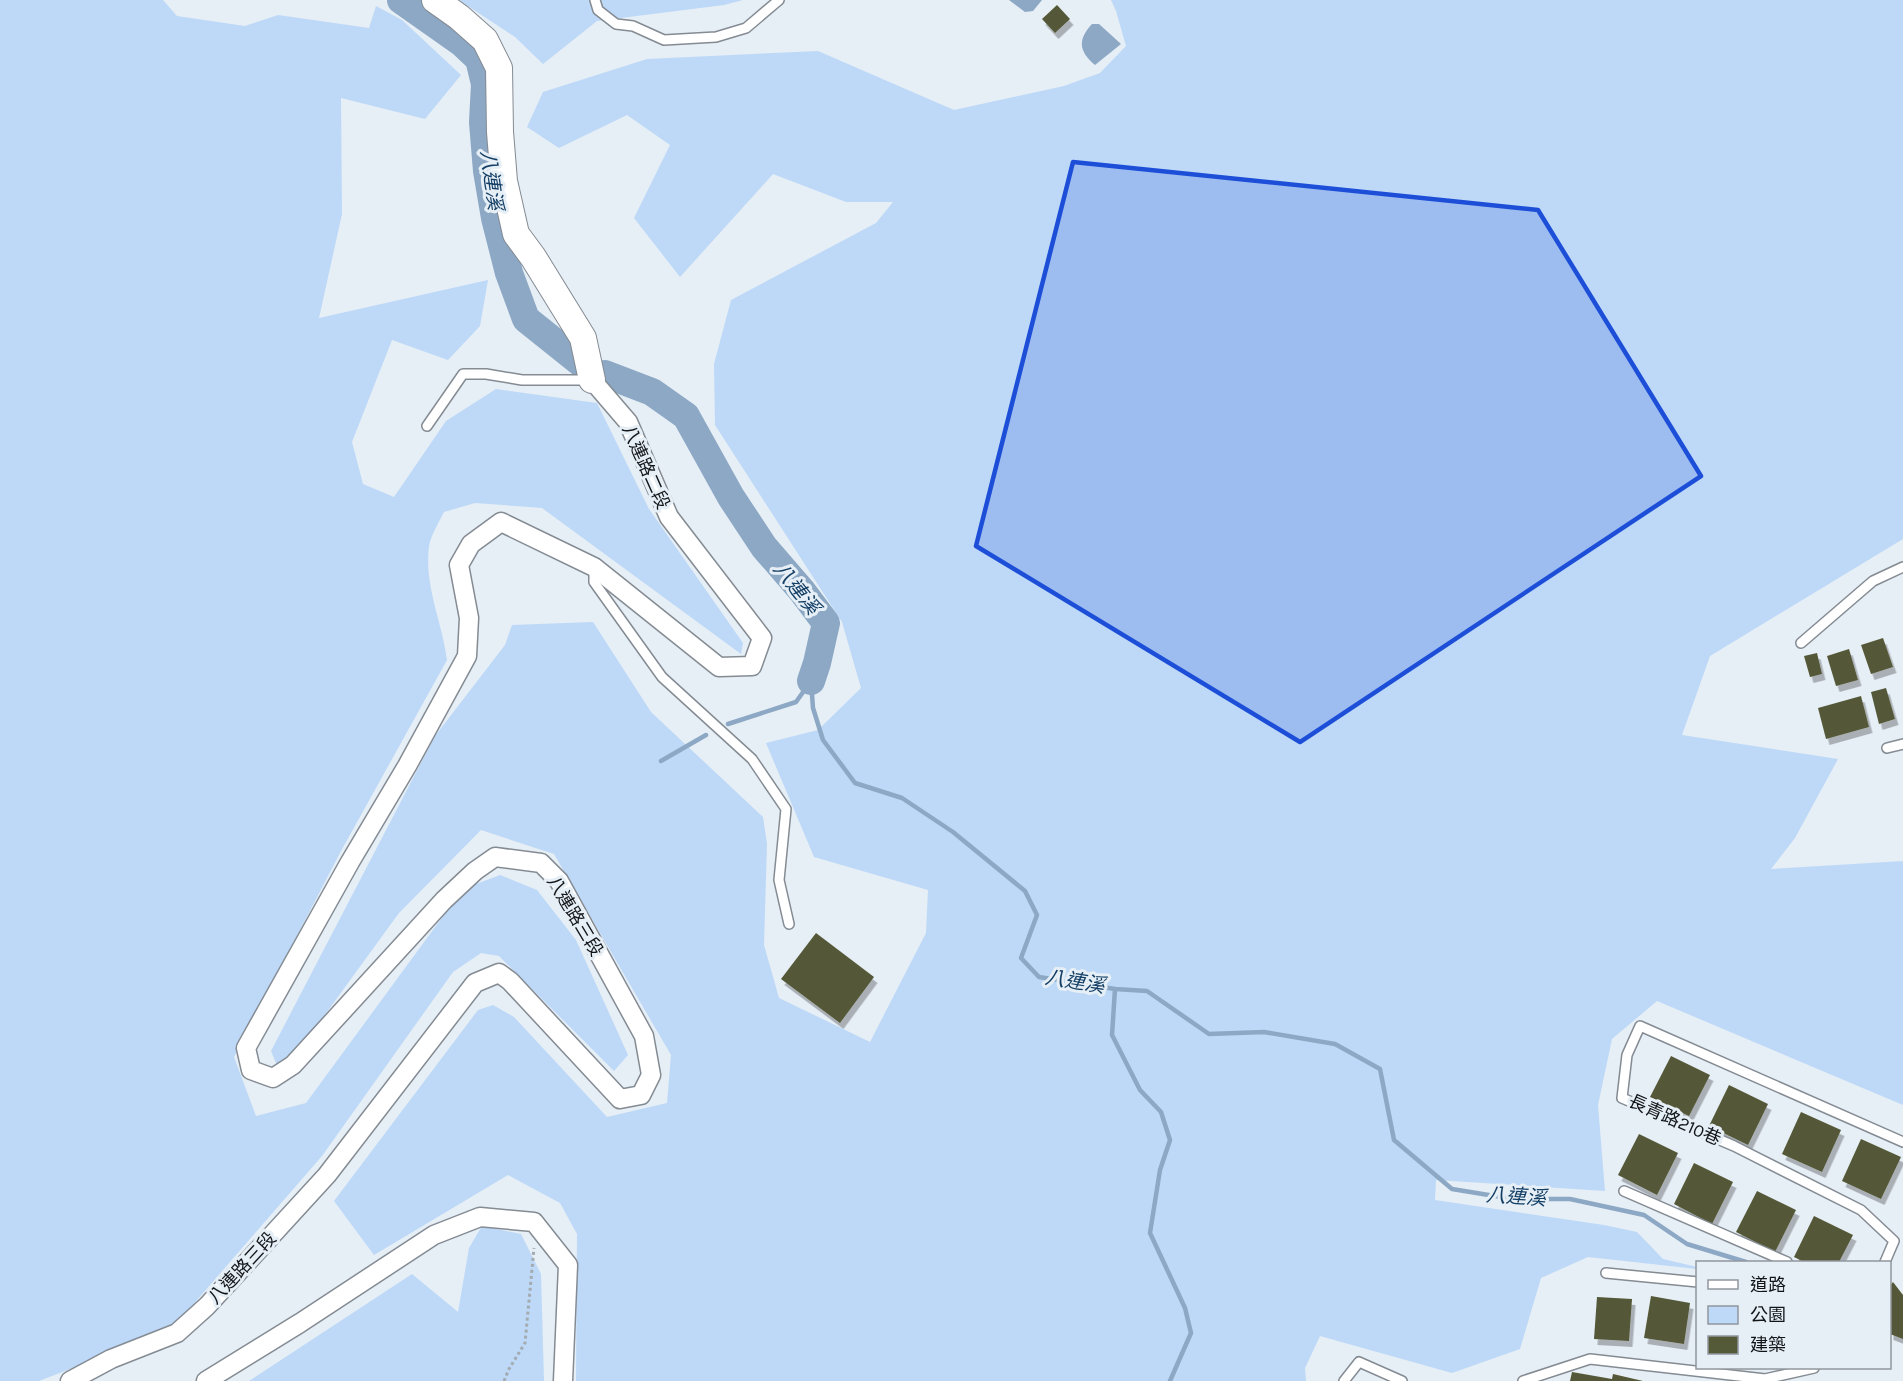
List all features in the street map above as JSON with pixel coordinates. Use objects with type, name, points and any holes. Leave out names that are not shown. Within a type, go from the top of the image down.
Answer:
[{"type":"street","name":"八連路二段","points":[[435,0],[485,40],[499,68],[500,132],[504,181],[516,234],[533,257],[583,338],[592,380],[628,422],[669,517],[762,638],[752,666],[719,667],[594,567],[501,522]]},
{"type":"street","name":"八連路三段","points":[[70,1381],[111,1359],[177,1333],[207,1306],[327,1175],[475,982],[499,973],[510,981],[620,1099],[641,1095],[651,1075],[644,1036],[558,880],[541,862],[495,857],[475,871],[444,900],[293,1065],[273,1078],[251,1070],[246,1048],[467,656],[469,618],[459,565],[471,544],[501,522]]},
{"type":"street","points":[[206,1381],[300,1323],[434,1235],[480,1217],[534,1222],[568,1265],[563,1381]]},
{"type":"lane","points":[[595,0],[598,10],[616,24],[633,27],[664,40],[716,37],[746,28],[779,0]]},
{"type":"lane","points":[[427,426],[463,374],[486,374],[522,380],[592,380]]},
{"type":"lane","points":[[594,567],[594,582],[662,677],[752,759],[786,809],[779,880],[789,924]]},
{"type":"lane","points":[[1801,643],[1873,581],[1903,567]]},
{"type":"lane","points":[[1887,748],[1903,744]]},
{"type":"lane","name":"長青路210巷","points":[[1886,1261],[1894,1241],[1861,1210],[1734,1146],[1622,1098],[1628,1055],[1640,1026],[1903,1142]]},
{"type":"lane","points":[[1624,1191],[1782,1261]]},
{"type":"lane","points":[[1606,1273],[1696,1282]]},
{"type":"lane","points":[[1524,1381],[1590,1359],[1765,1379],[1810,1369]]},
{"type":"lane","points":[[1344,1381],[1359,1362],[1402,1381]]},
{"type":"path","points":[[504,1381],[525,1343],[537,1226]]},
{"type":"highlighted area","points":[[1073,162],[1538,210],[1701,476],[1300,742],[976,546]]},
{"type":"green space","points":[[0,0],[163,0],[177,16],[245,26],[278,15],[369,28],[376,6],[402,20],[461,75],[425,119],[341,98],[342,214],[319,318],[488,280],[480,326],[448,360],[392,340],[352,442],[363,484],[394,497],[446,421],[496,389],[597,403],[649,509],[743,643],[741,654],[542,508],[475,503],[444,512],[430,542],[428,561],[431,589],[447,660],[341,851],[234,1057],[256,1116],[306,1103],[463,889],[500,875],[537,890],[576,940],[628,1055],[614,1071],[499,956],[481,953],[453,972],[322,1156],[171,1330],[39,1381],[0,1381]]},
{"type":"green space","points":[[459,0],[743,0],[724,5],[597,21],[543,64],[515,37]]},
{"type":"green space","points":[[1111,0],[1903,0],[1903,539],[1710,656],[1682,735],[1838,759],[1795,838],[1771,869],[1903,861],[1903,1105],[1657,1001],[1612,1039],[1598,1105],[1605,1191],[1436,1180],[1435,1200],[1637,1232],[1663,1259],[1696,1267],[1696,1269],[1588,1257],[1541,1278],[1520,1349],[1452,1373],[1320,1336],[1305,1368],[1306,1381],[576,1381],[577,1234],[560,1203],[508,1175],[374,1255],[334,1201],[478,1010],[493,1005],[514,1017],[607,1117],[667,1103],[671,1055],[554,854],[481,830],[399,913],[281,1075],[271,1051],[435,736],[505,645],[512,625],[593,622],[651,712],[763,817],[767,844],[764,945],[779,998],[870,1042],[926,933],[928,890],[814,857],[766,743],[818,730],[861,688],[842,622],[715,425],[714,364],[731,300],[876,223],[893,202],[846,202],[773,174],[680,277],[634,218],[670,145],[627,115],[559,148],[527,127],[543,92],[647,59],[818,51],[954,110],[1064,86],[1100,73],[1126,46]]},
{"type":"green space","points":[[482,1226],[521,1234],[541,1274],[544,1381],[249,1381],[412,1274],[458,1312],[469,1248]]},
{"type":"shaded area","points":[[1009,0],[1042,0],[1033,11],[1025,12]]},
{"type":"shaded area","points":[[1092,24],[1099,24],[1121,44],[1095,65],[1085,55],[1082,45],[1084,35]]},
{"type":"building","points":[[1057,5],[1070,19],[1055,33],[1042,19]]},
{"type":"building","points":[[1883,638],[1893,667],[1871,674],[1861,645]]},
{"type":"building","points":[[1849,649],[1858,680],[1836,686],[1827,656]]},
{"type":"building","points":[[1817,653],[1822,674],[1810,677],[1804,656]]},
{"type":"building","points":[[1886,688],[1895,719],[1879,724],[1871,692]]},
{"type":"building","points":[[1861,696],[1869,727],[1826,739],[1818,708]]},
{"type":"building","points":[[816,933],[874,977],[840,1023],[781,979]]},
{"type":"building","points":[[1671,1056],[1710,1075],[1689,1116],[1650,1097]]},
{"type":"building","points":[[1729,1085],[1768,1104],[1748,1145],[1709,1126]]},
{"type":"building","points":[[1801,1112],[1841,1130],[1822,1172],[1782,1154]]},
{"type":"building","points":[[1639,1134],[1678,1153],[1657,1195],[1618,1175]]},
{"type":"building","points":[[1861,1139],[1901,1157],[1881,1199],[1842,1181]]},
{"type":"building","points":[[1694,1163],[1733,1182],[1712,1224],[1674,1204]]},
{"type":"building","points":[[1757,1191],[1796,1210],[1775,1252],[1736,1232]]},
{"type":"building","points":[[1814,1216],[1853,1235],[1840,1261],[1802,1261],[1794,1257]]},
{"type":"building","points":[[1893,1282],[1903,1295],[1903,1339],[1891,1334],[1891,1285]]},
{"type":"building","points":[[1651,1296],[1690,1303],[1684,1344],[1644,1338]]},
{"type":"building","points":[[1597,1297],[1632,1299],[1629,1341],[1594,1339]]},
{"type":"building","points":[[1572,1372],[1612,1379],[1613,1374],[1643,1381],[1570,1381]]},
{"type":"waterway","name":"八連溪","points":[[401,0],[462,43],[479,59],[485,84],[483,122],[487,171],[495,218],[509,273],[526,319],[586,367]]},
{"type":"waterway","name":"八連溪","points":[[605,374],[652,392],[686,416],[731,497],[764,547],[826,623],[811,681]]},
{"type":"waterway","name":"八連溪","points":[[811,681],[813,708],[823,740],[855,783],[902,798],[953,832],[1025,891],[1037,915],[1021,958],[1039,977],[1115,989],[1147,991],[1209,1034],[1264,1032],[1335,1044],[1380,1069],[1394,1140],[1452,1189],[1513,1199],[1570,1199],[1644,1215],[1687,1244],[1743,1261]]},
{"type":"waterway","points":[[728,724],[796,702],[811,681]]},
{"type":"waterway","points":[[661,761],[706,735]]},
{"type":"waterway","points":[[1115,989],[1112,1035],[1140,1090],[1161,1112],[1170,1140],[1160,1170],[1150,1233],[1185,1308],[1191,1333],[1170,1381]]}]
